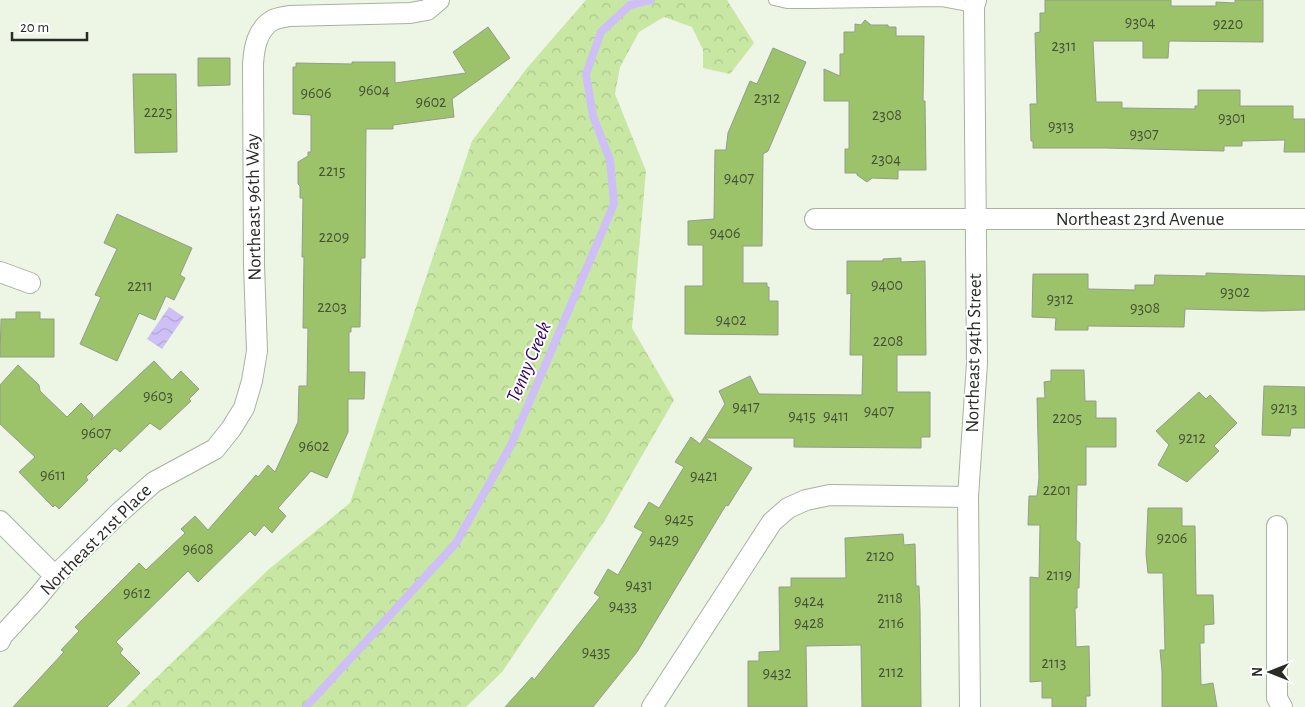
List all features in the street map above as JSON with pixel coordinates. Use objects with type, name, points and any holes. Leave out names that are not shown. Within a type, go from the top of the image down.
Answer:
[{"type":"street","name":"Northeast 96th Way","points":[[257,351],[254,265],[254,44],[263,30],[272,21],[289,16],[410,13],[427,10],[439,0]]},
{"type":"street","name":"Northeast 94th Street","points":[[970,707],[968,497],[977,363],[975,3]]},
{"type":"street","name":"Northeast 23rd Avenue","points":[[816,219],[1305,219]]},
{"type":"street","points":[[0,272],[30,283]]},
{"type":"street","name":"Northeast 21st Place","points":[[0,641],[2,636],[55,576],[120,512],[154,482],[198,460],[214,449],[231,429],[244,408],[252,381],[257,351]]},
{"type":"street","points":[[652,707],[772,522],[788,508],[806,500],[830,495],[968,497]]},
{"type":"street","points":[[0,521],[55,576]]},
{"type":"street","points":[[1277,526],[1277,698],[1282,707]]},
{"type":"lane","points":[[774,0],[787,3],[942,1],[975,3]]},
{"type":"green space","points":[[586,0],[727,0],[754,43],[730,74],[703,68],[703,50],[692,27],[664,17],[639,32],[620,67],[615,94],[646,171],[632,328],[674,400],[605,520],[502,672],[466,707],[126,707],[268,570],[350,503],[472,141],[527,68]]},
{"type":"water","points":[[169,307],[184,317],[162,349],[147,339]]},
{"type":"building","points":[[1045,0],[1171,0],[1171,6],[1216,6],[1216,2],[1235,3],[1235,0],[1263,0],[1263,42],[1170,41],[1168,58],[1143,58],[1143,41],[1093,41],[1096,102],[1122,102],[1122,108],[1195,109],[1195,106],[1198,106],[1198,90],[1240,90],[1240,106],[1293,106],[1293,119],[1305,119],[1305,152],[1284,152],[1285,140],[1242,141],[1242,146],[1224,146],[1224,151],[1033,148],[1033,141],[1031,141],[1030,104],[1037,104],[1035,33],[1040,32],[1040,13],[1045,13]]},
{"type":"building","points":[[865,20],[871,25],[896,27],[896,36],[924,36],[923,101],[925,101],[926,170],[898,170],[898,179],[872,178],[867,182],[857,173],[845,173],[845,149],[849,149],[849,101],[824,101],[824,69],[840,76],[840,54],[844,54],[844,32],[855,32],[855,24],[861,25]]},
{"type":"building","points":[[488,27],[510,58],[452,99],[454,117],[393,125],[393,129],[366,129],[365,258],[361,258],[360,327],[351,327],[351,332],[349,332],[349,372],[365,372],[364,399],[348,399],[348,432],[327,478],[311,471],[278,508],[286,516],[272,533],[264,525],[255,536],[250,531],[198,582],[188,571],[116,642],[123,649],[120,653],[140,673],[107,707],[13,707],[64,652],[61,650],[79,631],[75,627],[139,563],[146,570],[185,533],[181,529],[195,516],[208,530],[256,475],[258,477],[268,465],[275,472],[298,422],[299,386],[307,386],[308,328],[303,328],[303,198],[300,198],[300,186],[298,184],[298,162],[308,156],[308,152],[311,152],[311,115],[293,114],[293,67],[296,67],[296,63],[352,64],[352,62],[395,62],[395,83],[466,73],[453,52]]},
{"type":"building","points":[[773,48],[806,62],[768,151],[763,154],[762,246],[743,246],[743,283],[767,283],[767,287],[769,287],[769,301],[778,301],[778,335],[685,334],[685,286],[703,286],[703,245],[688,245],[688,221],[714,219],[715,150],[726,150],[728,133],[750,81],[757,84]]},
{"type":"building","points":[[198,58],[230,58],[230,85],[198,86]]},
{"type":"building","points":[[133,74],[176,74],[177,152],[135,153]]},
{"type":"building","points":[[117,214],[192,248],[180,275],[185,278],[174,300],[166,296],[155,320],[139,313],[117,361],[80,344],[101,297],[95,295],[117,249],[104,243]]},
{"type":"building","points":[[901,258],[901,262],[925,261],[926,355],[897,355],[897,392],[930,392],[930,437],[921,437],[921,448],[794,447],[794,438],[705,438],[752,468],[728,506],[726,505],[637,652],[593,707],[505,707],[532,677],[534,680],[600,597],[594,593],[608,569],[618,575],[643,532],[634,527],[649,502],[659,508],[684,467],[675,462],[691,437],[700,444],[725,404],[719,391],[750,376],[759,394],[862,395],[863,355],[850,355],[851,293],[847,294],[847,261],[883,261],[883,259]]},
{"type":"building","points":[[1206,273],[1305,276],[1305,310],[1185,309],[1184,327],[1088,326],[1088,330],[1055,330],[1056,318],[1032,317],[1033,274],[1088,274],[1088,289],[1135,290],[1135,285],[1154,285],[1155,275],[1206,276]]},
{"type":"building","points":[[16,312],[40,312],[40,319],[54,319],[54,357],[0,357],[1,319],[16,319]]},
{"type":"building","points":[[154,361],[172,380],[181,371],[199,389],[189,399],[191,401],[160,430],[150,423],[120,452],[115,448],[86,477],[88,480],[59,509],[55,505],[53,507],[19,472],[35,457],[0,424],[0,385],[18,365],[39,385],[40,391],[67,417],[81,403],[93,415],[91,420]]},
{"type":"building","points":[[1051,370],[1084,370],[1085,401],[1096,401],[1096,418],[1116,418],[1116,447],[1086,447],[1086,485],[1077,485],[1076,540],[1080,543],[1079,588],[1077,588],[1077,608],[1075,608],[1076,647],[1089,646],[1090,696],[1086,696],[1086,707],[1052,707],[1052,698],[1042,698],[1042,681],[1030,682],[1030,577],[1039,578],[1040,525],[1028,525],[1029,496],[1037,496],[1039,478],[1037,398],[1045,398],[1044,382],[1051,381]]},
{"type":"building","points":[[1264,386],[1305,387],[1305,428],[1291,428],[1290,436],[1262,435]]},
{"type":"building","points":[[1199,392],[1206,399],[1210,395],[1237,423],[1214,446],[1219,451],[1187,482],[1158,465],[1169,445],[1156,431]]},
{"type":"building","points":[[1148,508],[1182,508],[1182,526],[1195,526],[1196,595],[1213,595],[1214,624],[1204,625],[1204,643],[1200,643],[1201,685],[1213,683],[1217,707],[1162,707],[1160,650],[1165,650],[1163,573],[1148,573],[1146,554]]},
{"type":"building","points":[[903,534],[904,545],[915,544],[916,586],[919,586],[920,609],[921,707],[862,707],[861,645],[806,646],[807,707],[748,707],[748,661],[759,661],[759,652],[780,651],[779,587],[791,587],[791,578],[846,578],[845,538]]},
{"type":"waterway","name":"Tenny Creek","points":[[306,707],[456,543],[511,445],[614,204],[610,160],[593,116],[586,74],[601,32],[630,5],[651,0]]}]
